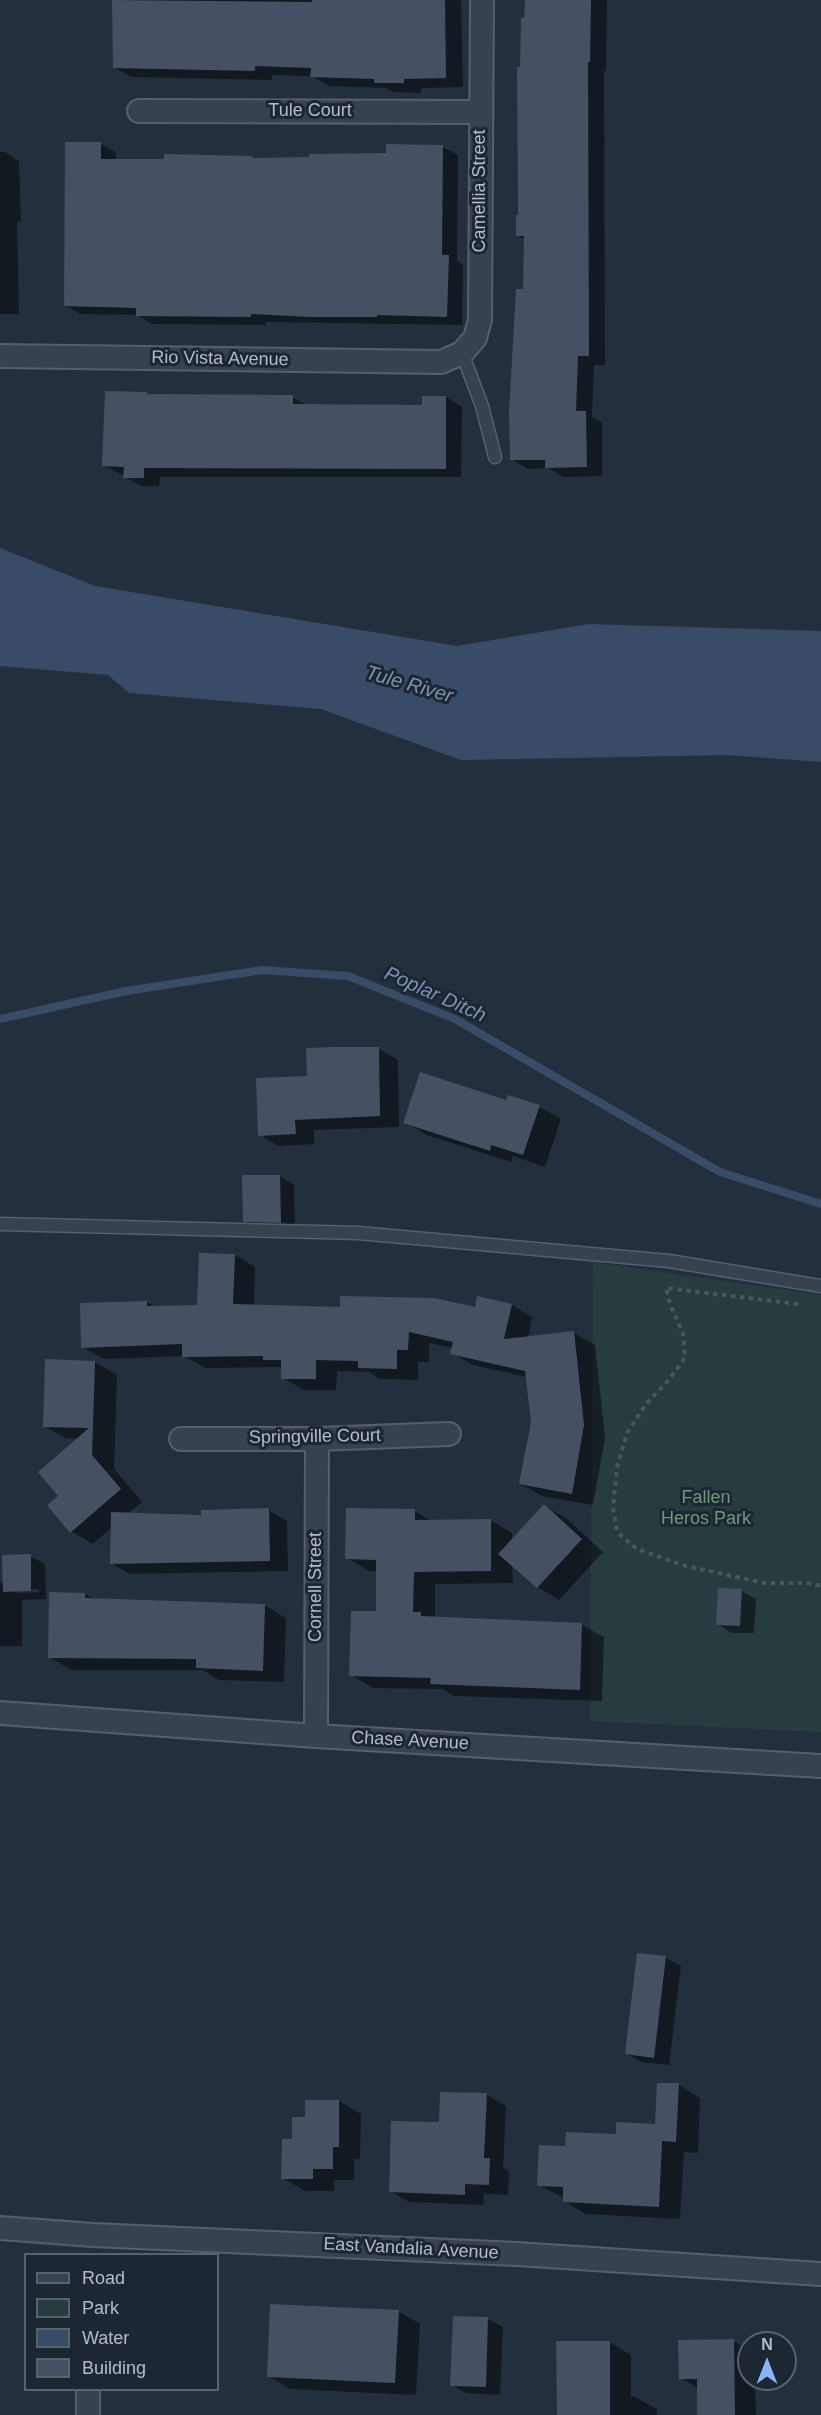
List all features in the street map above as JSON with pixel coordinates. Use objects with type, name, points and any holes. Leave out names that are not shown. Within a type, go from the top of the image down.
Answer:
[{"type":"street","name":"Camellia Street","points":[[462,353],[475,338],[480,320],[482,0]]},
{"type":"street","name":"Tule Court","points":[[139,111],[480,112]]},
{"type":"street","name":"Rio Vista Avenue","points":[[0,356],[441,362],[462,353]]},
{"type":"street","name":"Springville Court","points":[[181,1439],[317,1439],[449,1434]]},
{"type":"street","name":"Cornell Street","points":[[316,1736],[317,1439]]},
{"type":"street","name":"Chase Avenue","points":[[0,1713],[316,1736],[821,1766]]},
{"type":"street","name":"East Vandalia Avenue","points":[[0,2228],[92,2245],[517,2254],[821,2274]]},
{"type":"street","points":[[88,2391],[88,2415]]},
{"type":"lane","points":[[462,353],[482,406],[495,457]]},
{"type":"lane","points":[[0,1224],[358,1233],[669,1261],[821,1286]]},
{"type":"path","points":[[809,1306],[666,1288],[670,1304],[684,1334],[685,1358],[646,1404],[627,1433],[618,1467],[613,1508],[618,1532],[637,1549],[682,1565],[764,1583],[808,1583],[821,1586]]},
{"type":"green space","name":"Fallen Heros Park","points":[[593,1262],[821,1295],[821,1732],[590,1721]]},
{"type":"water","name":"Tule River","points":[[0,548],[95,586],[457,646],[589,624],[821,631],[821,762],[727,755],[461,760],[321,709],[129,693],[108,675],[0,666]]},
{"type":"building","points":[[112,0],[312,2],[312,0],[445,0],[446,78],[404,79],[404,83],[374,83],[374,79],[310,77],[311,68],[255,66],[255,71],[113,68]]},
{"type":"building","points":[[525,0],[591,0],[590,62],[588,62],[589,356],[578,356],[576,411],[586,411],[587,467],[545,468],[545,460],[510,460],[509,412],[516,289],[523,289],[524,236],[516,236],[516,215],[518,215],[517,67],[520,67],[521,18],[524,18]]},
{"type":"building","points":[[65,142],[101,142],[101,159],[164,159],[164,154],[253,156],[253,158],[309,157],[309,154],[386,153],[386,144],[443,145],[442,255],[449,255],[447,317],[377,315],[377,317],[309,317],[251,314],[251,317],[136,316],[136,308],[64,306]]},
{"type":"building","points":[[105,391],[147,392],[147,394],[293,395],[293,404],[422,405],[422,396],[446,396],[446,469],[144,468],[144,478],[123,478],[124,467],[102,466]]},
{"type":"building","points":[[379,1047],[380,1116],[295,1120],[296,1134],[258,1136],[256,1078],[307,1076],[306,1048]]},
{"type":"building","points":[[420,1072],[506,1100],[508,1095],[540,1105],[523,1155],[491,1145],[490,1151],[403,1123]]},
{"type":"building","points":[[242,1175],[280,1175],[281,1223],[243,1222]]},
{"type":"building","points":[[199,1253],[235,1254],[233,1304],[340,1307],[340,1296],[434,1298],[475,1307],[477,1296],[512,1304],[504,1339],[574,1331],[584,1425],[572,1494],[519,1484],[531,1422],[525,1371],[450,1354],[453,1342],[409,1332],[408,1350],[397,1350],[397,1369],[358,1368],[358,1361],[316,1360],[316,1379],[281,1379],[281,1360],[263,1360],[263,1356],[182,1357],[182,1344],[81,1348],[80,1303],[147,1301],[147,1306],[197,1305]]},
{"type":"building","points":[[45,1359],[95,1361],[92,1455],[121,1489],[70,1533],[47,1505],[58,1496],[38,1472],[89,1428],[43,1427]]},
{"type":"building","points":[[544,1504],[582,1539],[537,1588],[498,1554]]},
{"type":"building","points":[[269,1508],[270,1561],[110,1564],[111,1512],[201,1515],[201,1510]]},
{"type":"building","points":[[346,1508],[415,1509],[415,1520],[491,1519],[491,1571],[414,1572],[413,1612],[421,1612],[421,1616],[582,1623],[580,1690],[430,1684],[431,1678],[349,1676],[351,1611],[376,1611],[376,1560],[345,1559]]},
{"type":"building","points":[[31,1554],[31,1591],[3,1592],[2,1555]]},
{"type":"building","points":[[718,1588],[742,1589],[740,1626],[716,1625]]},
{"type":"building","points":[[49,1592],[85,1593],[85,1598],[265,1604],[263,1671],[196,1668],[196,1659],[48,1658]]},
{"type":"building","points":[[637,1953],[666,1956],[654,2058],[625,2054]]},
{"type":"building","points":[[657,2083],[679,2083],[676,2142],[662,2141],[659,2207],[563,2202],[563,2187],[537,2186],[539,2145],[565,2146],[566,2132],[616,2134],[616,2122],[655,2124]]},
{"type":"building","points":[[440,2092],[487,2093],[484,2158],[490,2158],[489,2185],[465,2184],[465,2195],[389,2192],[391,2121],[439,2122]]},
{"type":"building","points":[[305,2100],[339,2100],[339,2147],[333,2147],[333,2169],[313,2169],[313,2179],[281,2179],[282,2139],[292,2139],[292,2117],[305,2117]]},
{"type":"building","points":[[270,2304],[399,2310],[395,2383],[267,2377]]},
{"type":"building","points":[[453,2316],[488,2317],[486,2387],[450,2386]]},
{"type":"building","points":[[734,2339],[735,2415],[697,2415],[697,2379],[679,2379],[678,2340]]},
{"type":"building","points":[[556,2341],[610,2341],[610,2415],[557,2415]]},
{"type":"waterway","name":"Poplar Ditch","points":[[0,1019],[126,991],[262,970],[348,976],[455,1019],[720,1172],[821,1204]]}]
